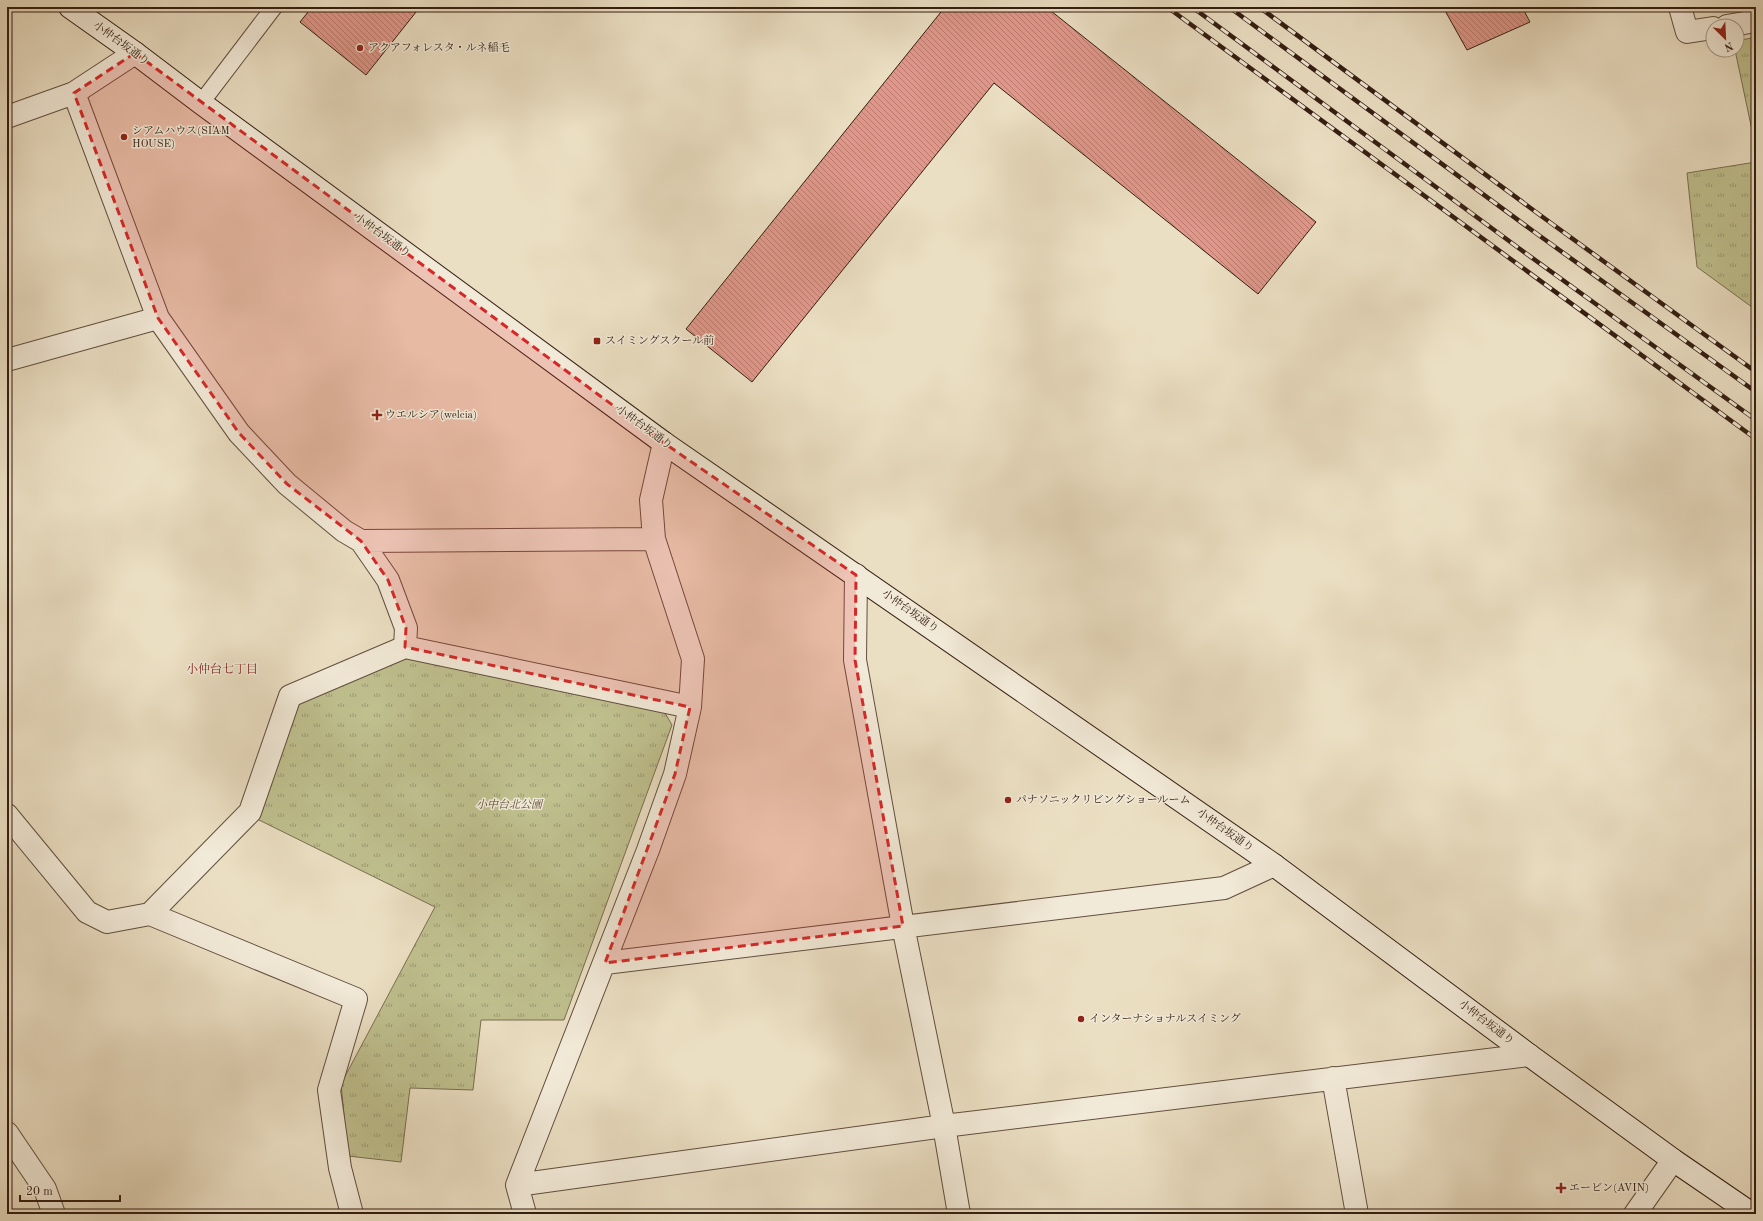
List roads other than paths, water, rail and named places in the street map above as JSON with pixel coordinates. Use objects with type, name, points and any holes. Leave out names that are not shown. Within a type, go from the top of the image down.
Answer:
[{"type":"street","name":"小仲台坂通り","points":[[70,7],[135,53],[664,443],[1274,865],[1529,1055],[1673,1160],[1752,1214]]},
{"type":"street","points":[[1680,7],[1687,32],[1705,29]]},
{"type":"street","points":[[1745,23],[1756,21]]},
{"type":"street","points":[[7,117],[74,93],[135,53]]},
{"type":"street","points":[[74,93],[158,318],[239,433],[287,484],[344,531],[361,541],[388,580],[406,628],[405,647]]},
{"type":"street","points":[[7,360],[158,318]]},
{"type":"street","points":[[525,1214],[517,1185],[648,850],[675,774],[690,707],[693,659],[654,539],[651,500],[664,443]]},
{"type":"street","points":[[361,541],[654,539]]},
{"type":"street","points":[[856,575],[855,660],[903,926],[944,1126],[958,1214]]},
{"type":"street","points":[[150,914],[250,812],[290,696],[405,647],[690,707]]},
{"type":"street","points":[[7,815],[87,912],[107,922],[150,914],[356,999],[329,1090],[340,1168],[352,1214]]},
{"type":"street","points":[[605,963],[1224,888],[1274,865]]},
{"type":"street","points":[[517,1185],[944,1126],[1529,1055]]},
{"type":"street","points":[[1333,1078],[1357,1214]]},
{"type":"street","points":[[7,1133],[45,1189],[54,1214]]},
{"type":"street","points":[[1635,1214],[1673,1160]]},
{"type":"lane","points":[[201,103],[274,7]]},
{"type":"railway","points":[[1167,7],[1756,439]]},
{"type":"railway","points":[[1192,7],[1524,252],[1756,420]]},
{"type":"railway","points":[[1229,7],[1533,231],[1756,392]]},
{"type":"railway","points":[[1259,7],[1544,218],[1756,372]]},
{"type":"place","name":"アクアフォレスタ・ルネ稲毛","points":[[360,48]]},
{"type":"place","name":"シアムハウス(SIAM HOUSE)","points":[[124,137]]},
{"type":"place","name":"スイミングスクール前","points":[[597,341]]},
{"type":"place","name":"ウエルシア(welcia)","points":[[377,415]]},
{"type":"place","name":"パナソニックリビングショールーム","points":[[1008,800]]},
{"type":"place","name":"インターナショナルスイミング","points":[[1081,1019]]},
{"type":"place","name":"エービン(AVIN)","points":[[1561,1188]]},
{"type":"district","name":"小仲台七丁目","points":[[222,670]]},
{"type":"park label","name":"小中台北公園","points":[[509,805]]}]
